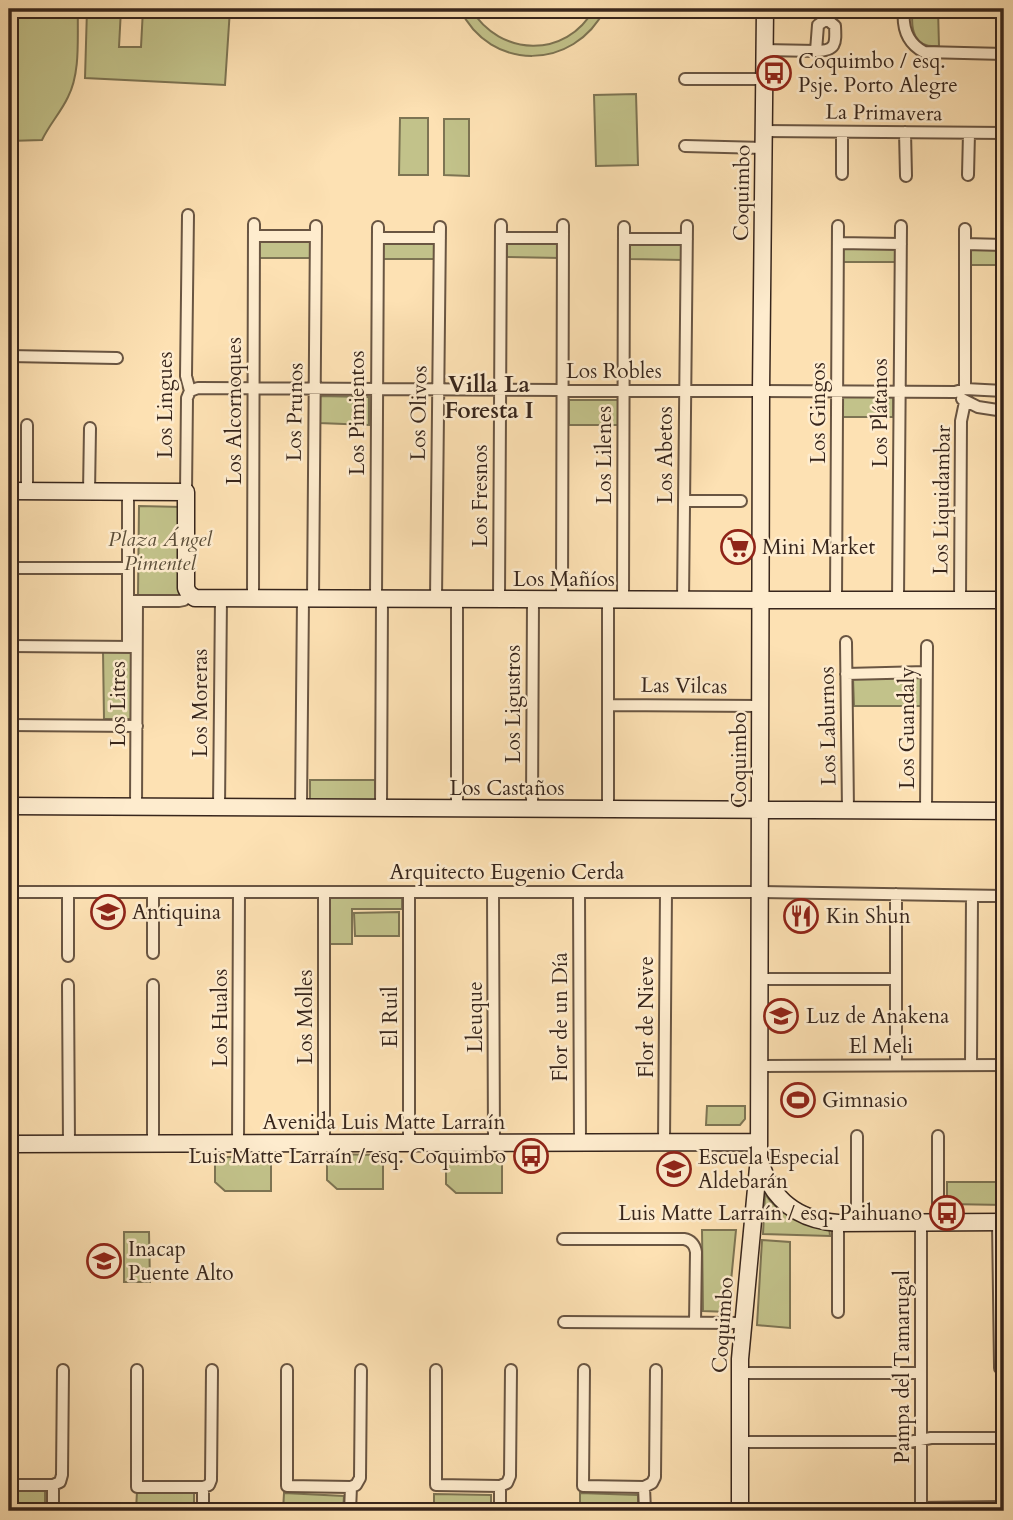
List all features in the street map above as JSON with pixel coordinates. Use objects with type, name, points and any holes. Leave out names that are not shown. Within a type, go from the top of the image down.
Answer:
[{"type":"street","points":[[687,9],[765,9]]},
{"type":"street","name":"Coquimbo","points":[[740,1511],[740,1373],[759,1150],[765,9]]},
{"type":"street","points":[[904,9],[907,36],[919,50],[935,53],[1004,54]]},
{"type":"street","points":[[764,50],[816,51]]},
{"type":"street","points":[[685,79],[764,79]]},
{"type":"street","points":[[842,132],[842,174]]},
{"type":"street","name":"La Primavera","points":[[685,146],[842,132],[1004,134]]},
{"type":"street","points":[[905,132],[906,176]]},
{"type":"street","points":[[968,175],[969,133]]},
{"type":"street","name":"Los Lingues","points":[[188,215],[186,376],[190,391],[187,398],[186,588],[189,594]]},
{"type":"street","name":"Los Alcornoques","points":[[253,598],[254,224]]},
{"type":"street","name":"Los Fresnos","points":[[499,599],[501,225]]},
{"type":"street","points":[[562,600],[563,225]]},
{"type":"street","name":"Los Abetos","points":[[683,600],[687,226]]},
{"type":"street","name":"Los Gingos","points":[[836,600],[838,226]]},
{"type":"street","name":"Los Plátanos","points":[[898,600],[901,226]]},
{"type":"street","name":"Los Lilenes","points":[[608,809],[608,705],[624,390],[624,227]]},
{"type":"street","points":[[965,229],[960,391],[965,402],[1004,411]]},
{"type":"street","name":"Los Prunos","points":[[254,236],[316,231],[315,388],[301,808]]},
{"type":"street","name":"Los Pimientos","points":[[380,808],[378,233],[440,233]]},
{"type":"street","name":"Los Olivos","points":[[436,599],[440,233]]},
{"type":"street","points":[[501,238],[563,238]]},
{"type":"street","points":[[624,239],[687,239]]},
{"type":"street","points":[[838,243],[901,244]]},
{"type":"street","points":[[965,244],[1004,245]]},
{"type":"street","points":[[9,356],[117,358]]},
{"type":"street","name":"Los Robles","points":[[190,391],[198,388],[1004,391]]},
{"type":"street","name":"Los Liquidambar","points":[[960,600],[961,421],[965,402]]},
{"type":"street","points":[[27,425],[27,491]]},
{"type":"street","points":[[89,492],[90,428]]},
{"type":"street","points":[[9,491],[186,492]]},
{"type":"street","name":"Los Litres","points":[[128,492],[128,568],[132,601],[137,726],[136,807]]},
{"type":"street","points":[[684,501],[741,501]]},
{"type":"street","points":[[9,568],[128,568]]},
{"type":"street","name":"Los Mañíos","points":[[132,601],[179,601],[189,594],[195,598],[1004,600]]},
{"type":"street","name":"Los Moreras","points":[[219,807],[220,598]]},
{"type":"street","points":[[457,599],[457,808]]},
{"type":"street","name":"Los Ligustros","points":[[532,809],[533,599]]},
{"type":"street","name":"Los Laburnos","points":[[846,642],[848,810]]},
{"type":"street","points":[[9,646],[132,647]]},
{"type":"street","name":"Los Guandaly","points":[[926,811],[927,646]]},
{"type":"street","points":[[846,674],[926,672]]},
{"type":"street","name":"Las Vilcas","points":[[608,705],[760,706]]},
{"type":"street","points":[[9,725],[137,726]]},
{"type":"street","name":"Los Castaños","points":[[9,806],[1004,811]]},
{"type":"street","name":"Los Molles","points":[[324,891],[324,1143]]},
{"type":"street","name":"Arquitecto Eugenio Cerda","points":[[9,892],[760,892],[1004,896]]},
{"type":"street","points":[[68,892],[68,956]]},
{"type":"street","points":[[153,892],[153,953]]},
{"type":"street","name":"Los Hualos","points":[[239,892],[239,1144]]},
{"type":"street","name":"El Ruil","points":[[409,892],[409,1143]]},
{"type":"street","name":"Lleuque","points":[[494,892],[494,1143]]},
{"type":"street","name":"Flor de un Día","points":[[579,892],[580,1143]]},
{"type":"street","name":"Flor de Nieve","points":[[664,1142],[666,892]]},
{"type":"street","points":[[896,894],[896,1065]]},
{"type":"street","points":[[971,1065],[972,896]]},
{"type":"street","points":[[759,979],[896,979]]},
{"type":"street","points":[[68,985],[69,1144]]},
{"type":"street","points":[[153,985],[153,1144]]},
{"type":"street","name":"El Meli","points":[[759,1066],[1004,1065]]},
{"type":"street","points":[[857,1136],[857,1223]]},
{"type":"street","points":[[938,1136],[938,1222]]},
{"type":"street","name":"Avenida Luis Matte Larraín","points":[[9,1144],[664,1142],[759,1150]]},
{"type":"street","points":[[759,1150],[771,1186],[786,1204],[807,1217],[838,1223],[1001,1222],[1000,1365],[1003,1372]]},
{"type":"street","points":[[838,1223],[838,1312]]},
{"type":"street","name":"Pampa del Tamarugal","points":[[920,1509],[921,1223]]},
{"type":"street","points":[[563,1239],[684,1239],[692,1243],[695,1252],[695,1323]]},
{"type":"street","points":[[564,1322],[743,1323]]},
{"type":"street","points":[[9,1485],[53,1485],[60,1482],[63,1370]]},
{"type":"street","points":[[137,1370],[137,1487],[209,1485],[212,1370]]},
{"type":"street","points":[[287,1370],[287,1486],[351,1487],[356,1485],[360,1478],[361,1370]]},
{"type":"street","points":[[436,1370],[436,1485],[500,1486],[507,1483],[510,1476],[511,1370]]},
{"type":"street","points":[[584,1370],[583,1486],[644,1487],[652,1483],[655,1477],[656,1370]]},
{"type":"street","points":[[740,1373],[921,1373]]},
{"type":"street","points":[[740,1442],[909,1442],[931,1438],[1004,1438]]},
{"type":"street","points":[[53,1485],[53,1511]]},
{"type":"street","points":[[500,1486],[500,1511]]},
{"type":"street","points":[[203,1487],[203,1511]]},
{"type":"street","points":[[351,1487],[351,1511]]},
{"type":"street","points":[[644,1487],[645,1511]]},
{"type":"street","points":[[740,1511],[1004,1507]]},
{"type":"green space","points":[[9,9],[78,9],[78,54],[72,87],[42,140],[9,141]]},
{"type":"green space","points":[[87,9],[121,9],[119,47],[141,47],[143,9],[230,9],[225,85],[85,78]]},
{"type":"green space","points":[[460,9],[471,9],[483,25],[499,36],[515,43],[533,46],[550,44],[567,37],[582,25],[594,9],[605,9],[591,29],[573,44],[553,53],[532,56],[511,53],[491,44],[474,30]]},
{"type":"green space","points":[[913,9],[938,9],[939,46],[919,41],[913,30]]},
{"type":"green space","points":[[636,94],[638,165],[596,166],[594,95]]},
{"type":"green space","points":[[400,118],[428,118],[428,175],[399,175]]},
{"type":"green space","points":[[444,119],[469,119],[469,176],[444,175]]},
{"type":"green space","points":[[258,241],[311,241],[311,258],[258,258]]},
{"type":"green space","points":[[507,241],[560,241],[560,258],[507,257]]},
{"type":"green space","points":[[383,242],[436,242],[436,259],[383,259]]},
{"type":"green space","points":[[630,243],[683,243],[683,260],[630,259]]},
{"type":"green space","points":[[842,247],[895,247],[895,262],[842,262]]},
{"type":"green space","points":[[970,248],[1004,249],[1004,265],[970,265]]},
{"type":"green space","points":[[318,396],[369,397],[369,425],[319,423]]},
{"type":"green space","points":[[841,397],[893,397],[893,417],[841,417]]},
{"type":"green space","points":[[569,400],[618,400],[618,425],[569,425]]},
{"type":"green space","name":"Plaza Ángel Pimentel","points":[[139,506],[182,507],[180,596],[138,595]]},
{"type":"green space","points":[[103,651],[133,654],[133,719],[104,719]]},
{"type":"green space","points":[[922,677],[922,706],[854,706],[853,678]]},
{"type":"green space","points":[[310,780],[375,780],[375,801],[310,801]]},
{"type":"green space","points":[[330,897],[402,898],[402,909],[352,909],[352,944],[330,944]]},
{"type":"green space","points":[[399,912],[399,936],[355,936],[354,913]]},
{"type":"green space","points":[[707,1106],[745,1106],[745,1119],[740,1125],[706,1125]]},
{"type":"green space","points":[[327,1154],[383,1155],[383,1189],[337,1189],[327,1180]]},
{"type":"green space","points":[[215,1157],[271,1157],[271,1191],[225,1191],[215,1182]]},
{"type":"green space","points":[[446,1159],[502,1159],[502,1193],[456,1193],[446,1184]]},
{"type":"green space","points":[[947,1182],[1004,1182],[1004,1205],[947,1204]]},
{"type":"green space","points":[[765,1194],[777,1208],[793,1217],[829,1226],[830,1236],[763,1234]]},
{"type":"green space","points":[[702,1230],[736,1230],[728,1312],[703,1311]]},
{"type":"green space","points":[[124,1232],[149,1232],[150,1282],[124,1282]]},
{"type":"green space","points":[[762,1240],[790,1242],[790,1328],[757,1325]]},
{"type":"green space","points":[[9,1491],[45,1491],[45,1511],[9,1511]]},
{"type":"green space","points":[[137,1491],[194,1492],[194,1511],[136,1511]]},
{"type":"green space","points":[[284,1493],[344,1496],[343,1511],[283,1511]]},
{"type":"green space","points":[[580,1493],[638,1495],[638,1511],[580,1511]]},
{"type":"green space","points":[[434,1494],[491,1495],[491,1511],[434,1511]]},
{"type":"place","name":"Coquimbo / esq. Psje. Porto Alegre","points":[[774,73]]},
{"type":"place","name":"Mini Market","points":[[738,547]]},
{"type":"place","name":"Antiquina","points":[[108,912]]},
{"type":"place","name":"Kin Shun","points":[[801,916]]},
{"type":"place","name":"Luz de Anakena","points":[[781,1016]]},
{"type":"place","name":"Gimnasio","points":[[798,1100]]},
{"type":"place","name":"Luis Matte Larraín / esq. Coquimbo","points":[[531,1156]]},
{"type":"place","name":"Escuela Especial Aldebarán","points":[[674,1169]]},
{"type":"place","name":"Luis Matte Larraín / esq. Paihuano","points":[[947,1213]]},
{"type":"place","name":"Inacap Puente Alto","points":[[104,1261]]},
{"type":"district","name":"Villa La Foresta I","points":[[489,397]]}]
